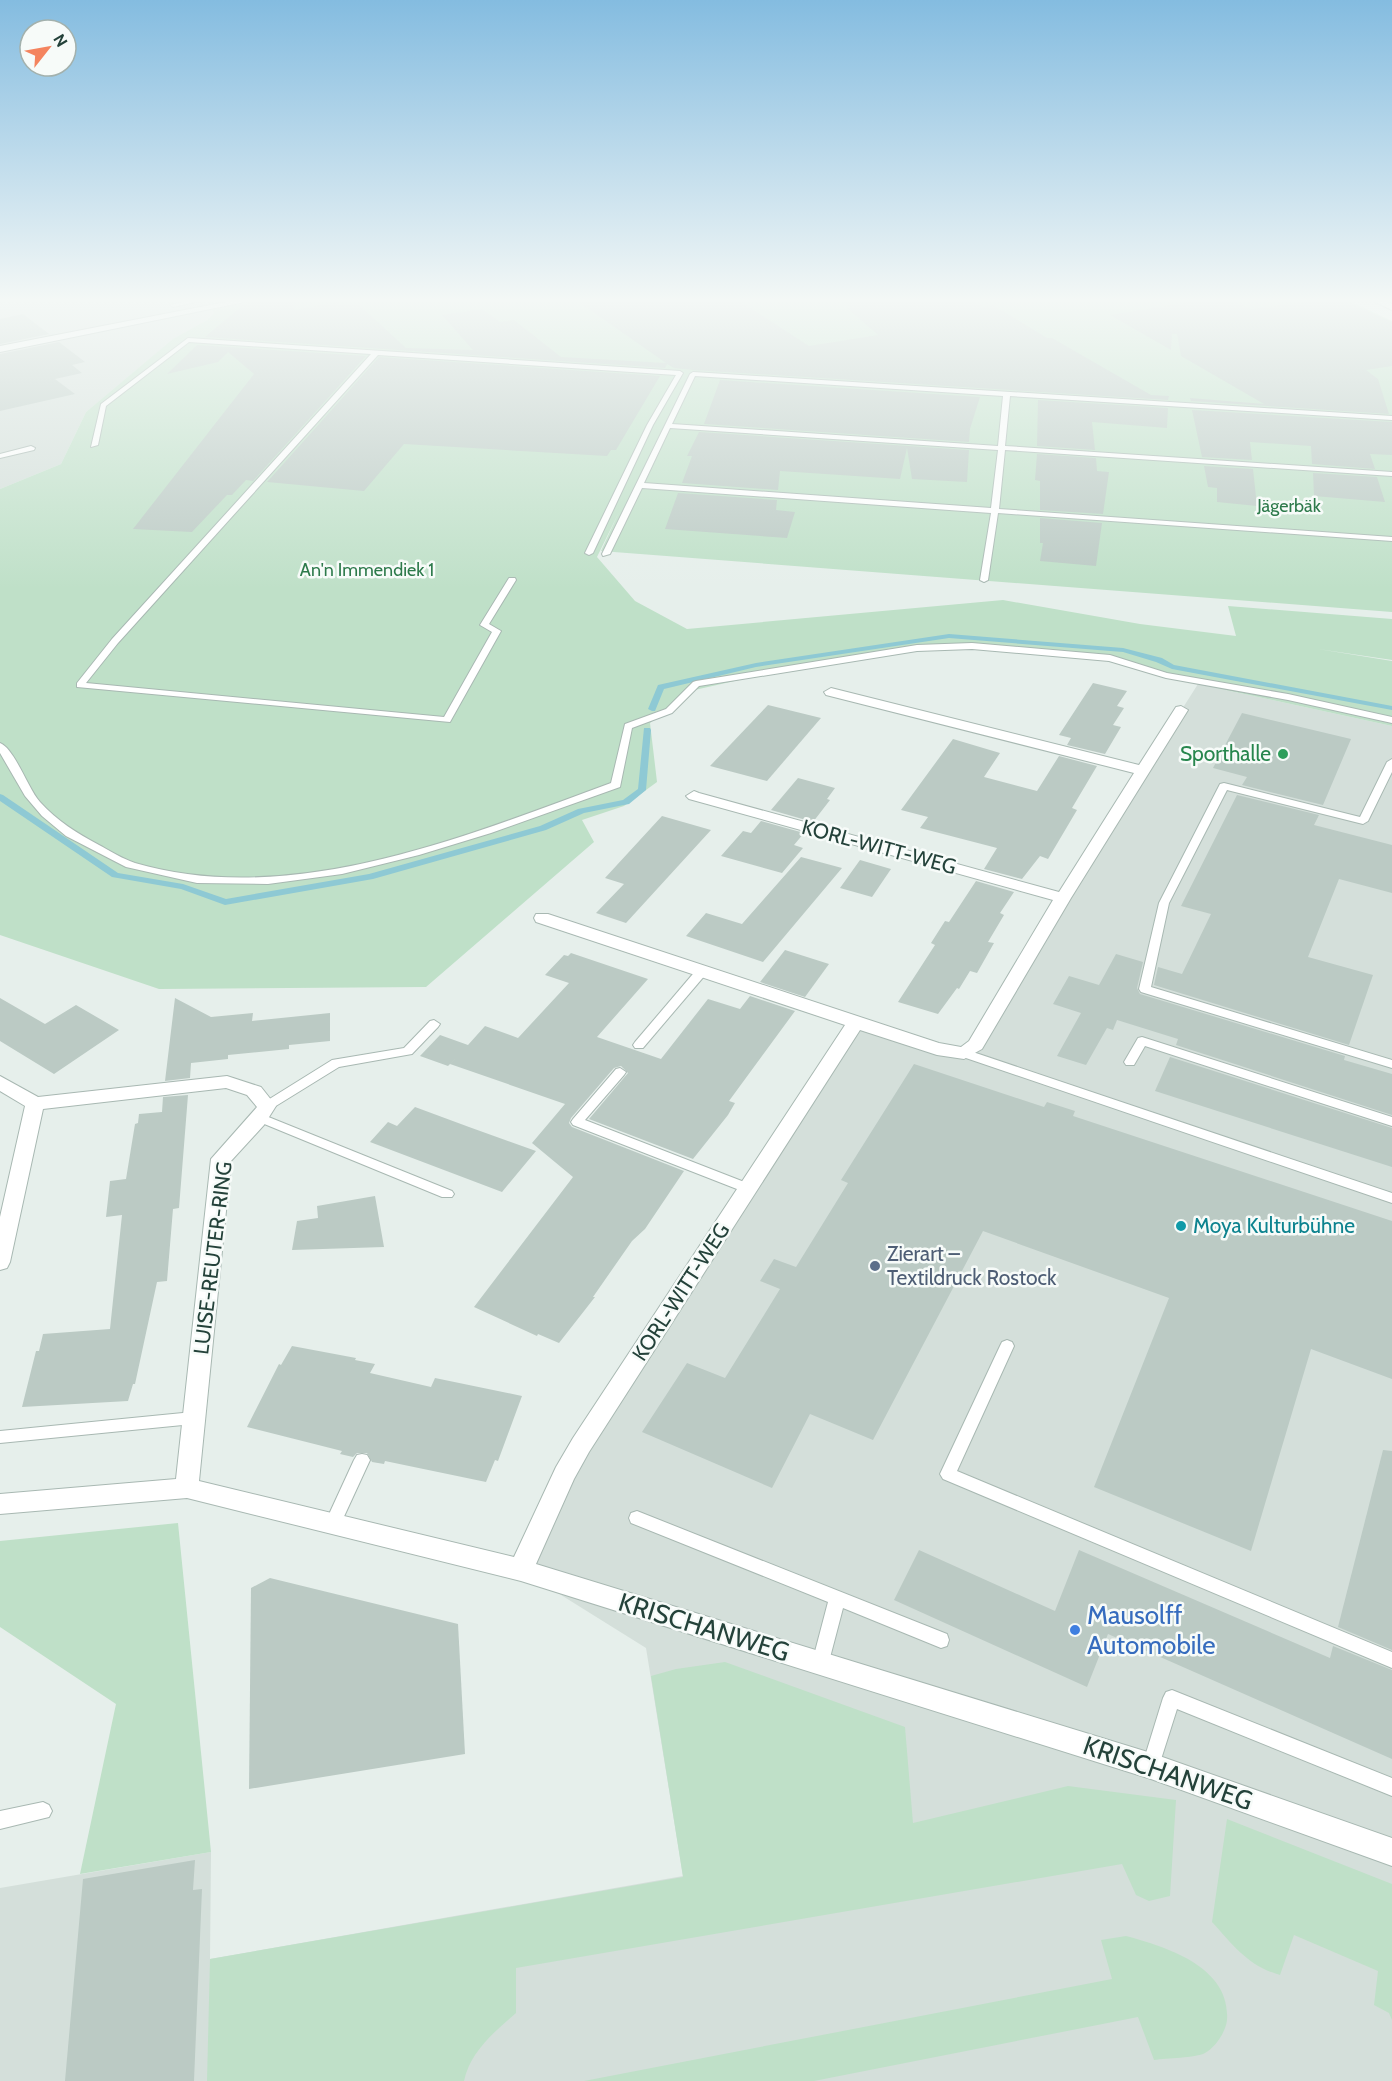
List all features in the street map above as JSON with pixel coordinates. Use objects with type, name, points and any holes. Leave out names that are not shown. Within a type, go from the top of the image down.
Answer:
[{"type":"street","points":[[831,692],[1141,770]]},
{"type":"street","points":[[542,918],[937,1049],[964,1053],[976,1045],[1141,770],[1181,710]]},
{"type":"street","name":"KORL-WITT-WEG","points":[[694,796],[1063,898]]},
{"type":"street","name":"KORL-WITT-WEG","points":[[521,1570],[564,1474],[581,1445],[855,1022]]},
{"type":"street","points":[[0,1082],[35,1104],[227,1082],[254,1091],[264,1112]]},
{"type":"street","points":[[0,1262],[35,1104]]},
{"type":"street","name":"LUISE-REUTER-RING","points":[[187,1488],[221,1159],[264,1112]]},
{"type":"street","name":"KRISCHANWEG","points":[[0,1504],[187,1488],[333,1523],[521,1570],[1151,1766],[1392,1852]]},
{"type":"lane","points":[[94,445],[104,405],[117,395]]},
{"type":"lane","points":[[338,395],[115,641],[80,685],[447,720],[497,631],[484,625],[512,580]]},
{"type":"lane","points":[[589,553],[650,425],[667,395]]},
{"type":"lane","points":[[606,554],[684,395]]},
{"type":"lane","points":[[984,580],[995,510],[1000,448],[1008,395]]},
{"type":"lane","points":[[1040,395],[1392,418]]},
{"type":"lane","points":[[670,426],[1392,474]]},
{"type":"lane","points":[[0,456],[31,448]]},
{"type":"lane","points":[[638,485],[1392,539]]},
{"type":"lane","points":[[0,746],[33,800],[70,834],[115,858],[168,876],[237,883],[340,873],[490,831],[616,785],[628,726],[669,711],[696,684],[917,648],[972,645],[1110,658],[1166,675],[1288,697],[1392,720]]},
{"type":"lane","points":[[1392,762],[1363,821],[1224,786],[1164,903],[1145,989],[1392,1064]]},
{"type":"lane","points":[[639,1045],[702,971]]},
{"type":"lane","points":[[264,1112],[336,1063],[408,1051],[434,1024]]},
{"type":"lane","points":[[1130,1062],[1142,1041],[1392,1122]]},
{"type":"lane","points":[[964,1053],[1392,1198]]},
{"type":"lane","points":[[620,1072],[577,1122],[747,1188]]},
{"type":"lane","points":[[264,1112],[447,1194]]},
{"type":"lane","points":[[1007,1346],[948,1474],[1392,1660]]},
{"type":"lane","points":[[0,1437],[193,1418]]},
{"type":"lane","points":[[333,1523],[362,1460]]},
{"type":"lane","points":[[637,1518],[941,1640]]},
{"type":"lane","points":[[820,1663],[837,1598]]},
{"type":"lane","points":[[1151,1766],[1172,1698],[1392,1786]]},
{"type":"lane","points":[[0,1820],[43,1811]]},
{"type":"shaded area","points":[[0,395],[106,395],[86,412],[61,464],[0,489]]},
{"type":"shaded area","points":[[1198,684],[1392,726],[1392,2081],[0,2081],[0,1888],[211,1852],[210,1959],[683,1876],[646,1648],[521,1570],[581,1445],[856,1022],[964,1053]]},
{"type":"green space","points":[[106,395],[1392,395],[1392,612],[601,551],[619,512],[597,557],[635,601],[687,629],[1003,600],[1140,624],[1236,636],[1228,606],[1392,619],[1392,660],[1318,649],[1392,661],[1392,726],[1198,684],[1107,661],[970,647],[900,653],[757,676],[690,691],[650,723],[657,782],[624,806],[582,820],[594,842],[426,987],[159,989],[0,935],[0,489],[61,464],[86,412]]},
{"type":"green space","points":[[178,1523],[211,1852],[80,1874],[116,1704],[0,1627],[0,1541]]},
{"type":"green space","points":[[725,1662],[905,1727],[913,1823],[1068,1786],[1176,1800],[1170,1896],[1149,1901],[1136,1895],[1122,1864],[516,1968],[516,2013],[478,2051],[467,2070],[464,2081],[207,2081],[210,1959],[683,1877],[651,1676],[676,1669]]},
{"type":"green space","points":[[1227,1819],[1392,1884],[1392,2020],[1389,2013],[1374,2005],[1378,1971],[1294,1935],[1280,1975],[1250,1961],[1212,1922]]},
{"type":"green space","points":[[1126,1936],[1177,1953],[1208,1973],[1219,1986],[1225,2002],[1227,2020],[1220,2038],[1205,2053],[1154,2060],[1138,2017],[814,2081],[584,2081],[1112,1979],[1101,1940]]},
{"type":"building","points":[[0,395],[70,395],[0,411]]},
{"type":"building","points":[[238,395],[331,395],[253,481],[246,480],[232,495],[227,495],[192,532],[133,529]]},
{"type":"building","points":[[345,395],[649,395],[616,450],[611,450],[607,456],[404,444],[364,491],[267,482]]},
{"type":"building","points":[[715,395],[980,397],[970,429],[969,442],[704,424]]},
{"type":"building","points":[[1091,395],[1169,396],[1168,400]]},
{"type":"building","points":[[1249,395],[1383,395],[1389,414],[1191,401],[1190,398],[1264,404]]},
{"type":"building","points":[[1038,400],[1168,408],[1167,428],[1092,422],[1095,450],[1037,446]]},
{"type":"building","points":[[1192,410],[1392,422],[1392,455],[1370,454],[1375,469],[1312,464],[1311,446],[1250,442],[1252,460],[1202,457]]},
{"type":"building","points":[[699,432],[969,450],[967,482],[912,479],[907,448],[900,479],[780,471],[778,490],[682,483],[692,456],[687,456]]},
{"type":"building","points":[[1037,454],[1096,458],[1097,471],[1109,472],[1103,514],[1040,510],[1040,481],[1035,480]]},
{"type":"building","points":[[1204,466],[1253,469],[1257,506],[1217,502],[1217,488],[1208,487]]},
{"type":"building","points":[[1313,473],[1377,477],[1385,502],[1314,496]]},
{"type":"building","points":[[678,493],[777,500],[776,510],[795,512],[787,538],[665,529]]},
{"type":"building","points":[[1040,518],[1102,523],[1096,566],[1040,561],[1043,543],[1040,543]]},
{"type":"building","points":[[1093,683],[1127,691],[1117,706],[1124,708],[1113,725],[1121,727],[1105,754],[1067,745],[1071,738],[1059,735]]},
{"type":"building","points":[[768,705],[821,718],[767,781],[710,766]]},
{"type":"building","name":"Sporthalle","points":[[1242,713],[1351,739],[1323,805],[1242,785],[1247,777],[1213,768]]},
{"type":"building","points":[[953,739],[1000,753],[984,777],[1037,791],[1059,756],[1097,766],[1072,808],[1077,810],[1048,859],[1040,856],[1022,879],[984,869],[997,848],[920,828],[928,817],[901,810]]},
{"type":"building","points":[[798,778],[835,788],[827,799],[830,800],[813,822],[771,810]]},
{"type":"building","points":[[1237,795],[1319,815],[1314,825],[1392,845],[1392,893],[1339,879],[1308,957],[1373,975],[1349,1045],[1154,985],[1158,967],[1182,974],[1211,914],[1181,906]]},
{"type":"building","points":[[662,816],[711,830],[626,923],[596,913],[624,884],[605,878]]},
{"type":"building","points":[[761,821],[804,833],[794,845],[803,848],[782,873],[721,856],[743,831],[751,833]]},
{"type":"building","points":[[801,857],[842,868],[763,962],[686,936],[706,913],[742,924]]},
{"type":"building","points":[[860,860],[891,869],[872,897],[840,888]]},
{"type":"building","points":[[976,881],[1014,892],[1000,913],[1004,915],[988,942],[994,943],[977,973],[970,971],[959,989],[957,988],[938,1014],[898,1002],[935,945],[931,943],[945,921],[949,922]]},
{"type":"building","points":[[785,950],[829,964],[805,997],[760,982]]},
{"type":"building","points":[[571,953],[648,979],[597,1037],[661,1059],[708,999],[740,1009],[750,996],[795,1011],[729,1101],[735,1103],[728,1115],[693,1159],[589,1119],[628,1073],[621,1066],[614,1068],[571,1118],[569,1123],[572,1127],[684,1171],[645,1229],[632,1241],[593,1297],[595,1297],[559,1343],[538,1334],[537,1336],[474,1307],[573,1177],[532,1143],[565,1104],[450,1064],[448,1066],[420,1056],[440,1035],[468,1045],[485,1026],[518,1038],[569,983],[545,975],[564,955],[568,956]]},
{"type":"building","points":[[1116,954],[1143,962],[1137,988],[1140,994],[1345,1056],[1344,1060],[1392,1074],[1392,1115],[1176,1045],[1178,1039],[1117,1020],[1113,1030],[1107,1028],[1086,1065],[1057,1056],[1081,1013],[1053,1004],[1069,976],[1099,985]]},
{"type":"building","points":[[0,998],[45,1024],[76,1005],[119,1030],[54,1074],[0,1041]]},
{"type":"building","points":[[175,998],[211,1017],[253,1013],[252,1021],[330,1013],[330,1041],[289,1045],[289,1049],[228,1055],[228,1059],[191,1063],[190,1078],[165,1081]]},
{"type":"building","points":[[1170,1057],[1392,1128],[1392,1167],[1155,1091]]},
{"type":"building","points":[[914,1064],[1044,1107],[1047,1102],[1075,1111],[1073,1116],[1392,1221],[1392,1379],[1311,1349],[1251,1551],[1094,1487],[1169,1298],[983,1231],[873,1440],[810,1414],[772,1488],[642,1432],[687,1363],[725,1378],[780,1289],[760,1281],[774,1259],[796,1267],[848,1183],[841,1180]]},
{"type":"building","points":[[188,1095],[179,1208],[173,1209],[167,1281],[157,1282],[135,1384],[133,1384],[128,1401],[22,1407],[36,1351],[39,1351],[43,1334],[110,1329],[122,1215],[106,1217],[110,1181],[126,1179],[135,1124],[138,1123],[139,1114],[162,1112],[163,1097]]},
{"type":"building","points":[[415,1107],[536,1151],[502,1192],[370,1142],[388,1122],[397,1126]]},
{"type":"building","points":[[375,1196],[384,1247],[292,1250],[297,1221],[318,1218],[317,1206]]},
{"type":"building","points":[[292,1346],[356,1358],[355,1360],[375,1364],[370,1373],[431,1387],[435,1378],[522,1396],[498,1461],[495,1460],[486,1482],[385,1461],[384,1464],[372,1462],[367,1453],[357,1453],[353,1457],[340,1454],[342,1451],[247,1427],[279,1364],[281,1365]]},
{"type":"building","points":[[1383,1450],[1392,1451],[1392,1650],[1338,1627]]},
{"type":"building","points":[[919,1550],[1055,1611],[1079,1550],[1330,1658],[1333,1646],[1392,1670],[1392,1759],[1108,1634],[1087,1687],[894,1600]]},
{"type":"building","points":[[270,1578],[458,1624],[465,1754],[249,1789],[251,1588]]},
{"type":"building","points":[[195,1860],[193,1890],[202,1889],[194,2081],[65,2081],[83,1879]]},
{"type":"waterway","points":[[652,709],[661,687],[756,665],[949,636],[1123,650],[1159,660],[1172,667],[1392,708]]},
{"type":"waterway","points":[[0,797],[115,875],[183,887],[225,902],[370,877],[543,828],[581,811],[626,802],[642,790],[647,730]]},
{"type":"place","name":"Sporthalle","points":[[1283,754]]},
{"type":"place","name":"Moya Kulturbühne","points":[[1181,1226]]},
{"type":"place","name":"Zierart – Textildruck Rostock","points":[[875,1266]]},
{"type":"place","name":"Mausolff Automobile","points":[[1075,1630]]},
{"type":"park label","name":"Jägerbäk","points":[[1289,506]]},
{"type":"park label","name":"An'n Immendiek 1","points":[[367,570]]}]
